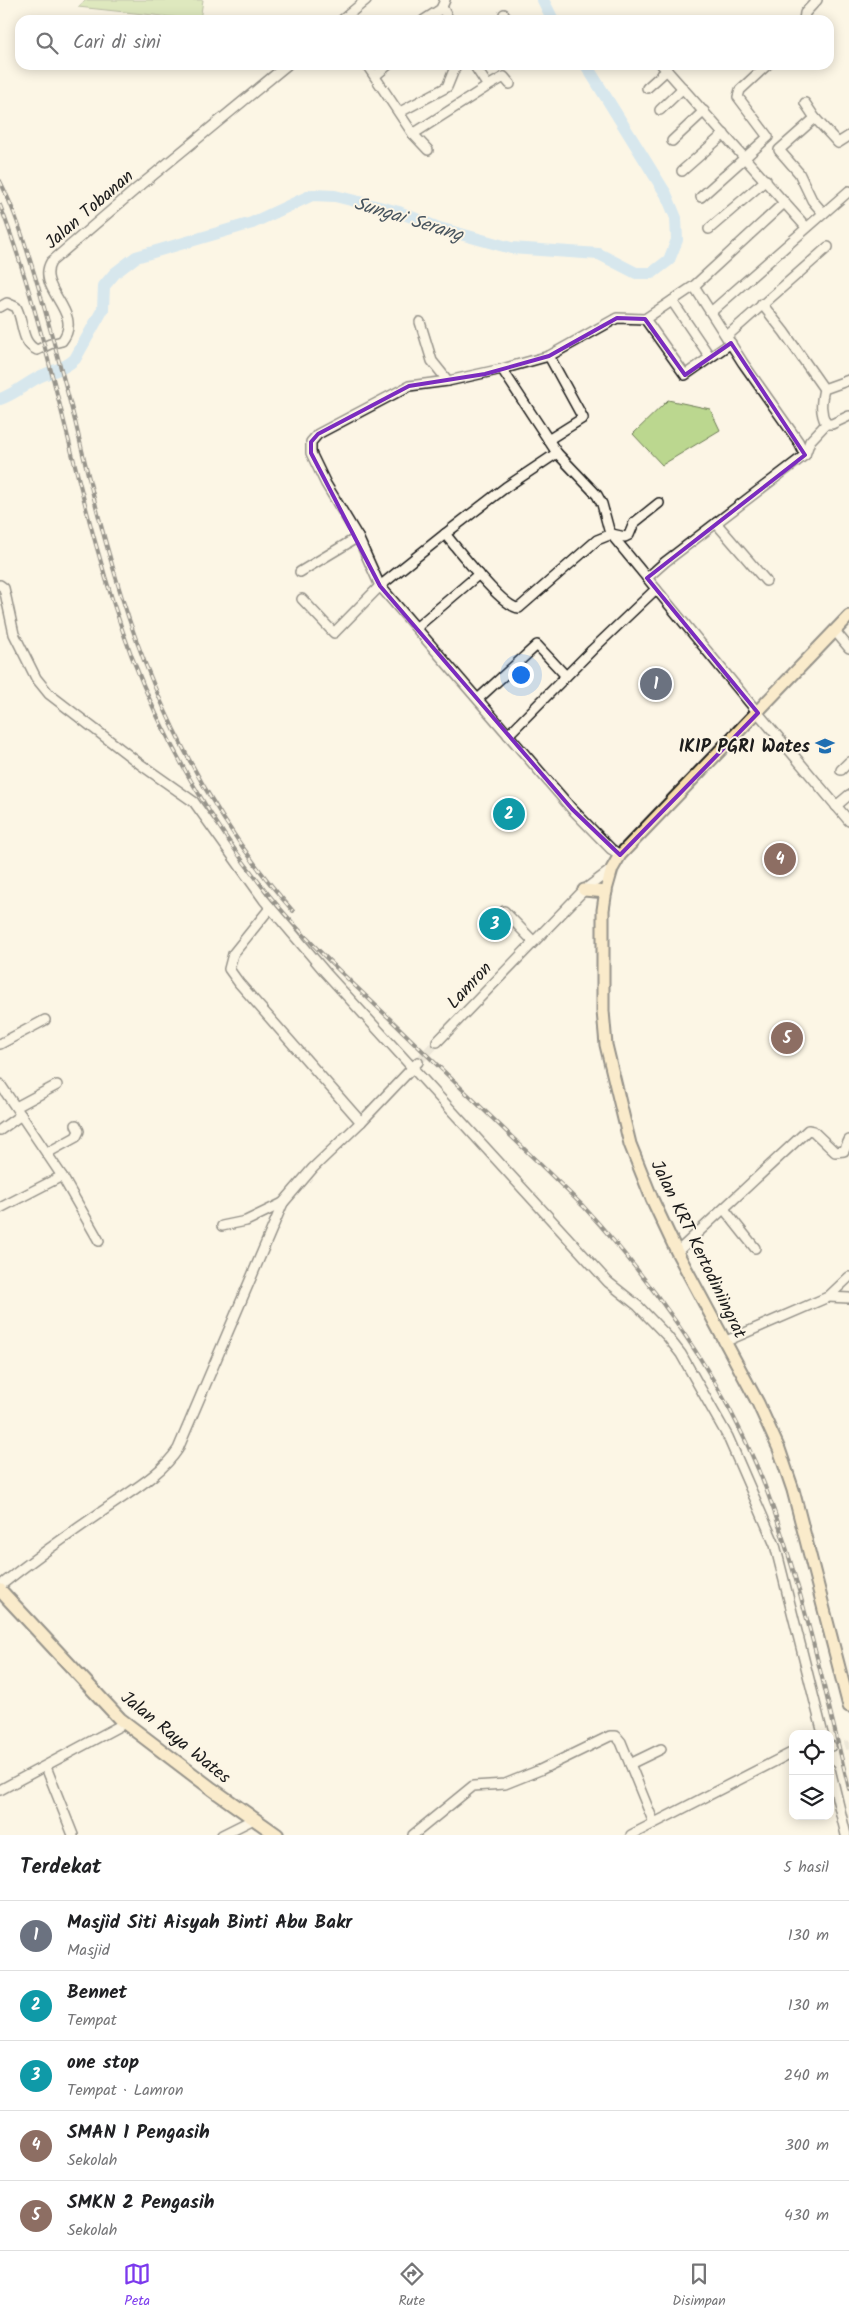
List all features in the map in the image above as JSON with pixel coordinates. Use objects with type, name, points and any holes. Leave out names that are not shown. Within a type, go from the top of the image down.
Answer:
[{"type":"highway","name":"Jalan Raya Wates","points":[[0,1590],[125,1723],[277,1835]]},
{"type":"main road","name":"Jalan KRT Kertodiniingrat","points":[[849,616],[620,855],[612,869],[603,910],[603,1011],[606,1045],[630,1144],[652,1199],[677,1252],[758,1404],[779,1449],[793,1490],[844,1668],[849,1706]]},
{"type":"main road","points":[[584,890],[606,892]]},
{"type":"street","points":[[348,15],[366,0]]},
{"type":"street","points":[[805,15],[818,0]]},
{"type":"street","points":[[430,15],[443,4]]},
{"type":"street","name":"Jalan Tobanan","points":[[0,307],[8,303],[16,307],[26,339],[33,348],[37,350],[62,341],[69,327],[67,317],[48,278],[48,269],[51,262],[281,70]]},
{"type":"street","points":[[371,70],[413,134],[428,150]]},
{"type":"street","points":[[375,76],[382,70]]},
{"type":"street","points":[[400,112],[447,87],[454,70]]},
{"type":"street","points":[[477,70],[488,86]]},
{"type":"street","points":[[647,88],[662,70]]},
{"type":"street","points":[[666,70],[806,227]]},
{"type":"street","points":[[762,70],[740,90],[738,97],[768,137],[799,173],[812,200],[823,213]]},
{"type":"street","points":[[413,134],[504,77],[510,84]]},
{"type":"street","points":[[660,110],[683,88]]},
{"type":"street","points":[[805,103],[815,118],[838,143],[849,136]]},
{"type":"street","points":[[672,141],[704,111]]},
{"type":"street","points":[[779,150],[815,118]]},
{"type":"street","points":[[682,171],[724,134]]},
{"type":"street","points":[[701,197],[768,137]]},
{"type":"street","points":[[709,229],[766,180]]},
{"type":"street","points":[[711,312],[849,191]]},
{"type":"street","points":[[620,855],[611,849],[572,808],[380,586],[358,537],[326,484],[311,454],[311,442],[318,434],[409,386],[448,381],[549,356],[610,320],[625,317],[645,319],[694,286],[784,202]]},
{"type":"street","points":[[645,319],[685,375],[710,357],[762,304],[828,247]]},
{"type":"street","points":[[694,286],[798,441],[805,455]]},
{"type":"street","points":[[672,301],[710,357]]},
{"type":"street","points":[[762,304],[824,389],[821,402],[822,415],[826,424]]},
{"type":"street","points":[[420,322],[432,361],[448,381]]},
{"type":"street","points":[[548,440],[583,418],[549,356]]},
{"type":"street","points":[[502,369],[557,453],[597,495],[612,534],[849,821]]},
{"type":"street","points":[[824,389],[849,380]]},
{"type":"street","points":[[647,578],[805,455],[810,441],[826,424],[832,424],[849,416]]},
{"type":"street","points":[[302,599],[334,633],[380,586],[444,534],[506,487],[557,453]]},
{"type":"street","points":[[444,534],[509,606],[519,608],[597,540],[612,534],[626,537],[634,522],[659,503]]},
{"type":"street","points":[[716,523],[766,581]]},
{"type":"street","points":[[300,572],[358,537]]},
{"type":"street","points":[[417,627],[479,574]]},
{"type":"street","points":[[0,585],[4,588],[14,634],[36,678],[49,694],[140,764],[194,802],[270,908],[415,1066],[608,1282],[651,1318],[681,1354],[728,1437],[775,1545],[822,1730]]},
{"type":"street","points":[[508,735],[656,589]]},
{"type":"street","points":[[835,631],[849,648]]},
{"type":"street","points":[[478,699],[537,645],[566,676]]},
{"type":"street","points":[[841,770],[849,762]]},
{"type":"street","points":[[836,806],[849,795]]},
{"type":"street","name":"Lamron","points":[[437,1042],[584,890],[612,869]]},
{"type":"street","points":[[270,908],[233,954],[229,969],[239,983],[361,1122]]},
{"type":"street","points":[[504,911],[534,941]]},
{"type":"street","points":[[0,1044],[45,1020]]},
{"type":"street","points":[[0,1586],[30,1562],[138,1486],[173,1457],[283,1203],[313,1168],[415,1066]]},
{"type":"street","points":[[0,1084],[62,1176],[99,1242]]},
{"type":"street","points":[[0,1130],[19,1111],[57,1085]]},
{"type":"street","points":[[47,1153],[76,1137],[79,1132],[76,1125]]},
{"type":"street","points":[[677,1252],[808,1130],[816,1134],[835,1152],[844,1151],[849,1140]]},
{"type":"street","points":[[0,1208],[62,1176]]},
{"type":"street","points":[[222,1226],[246,1221],[283,1203]]},
{"type":"street","points":[[724,1209],[755,1248]]},
{"type":"street","points":[[724,1342],[828,1297],[849,1277]]},
{"type":"street","points":[[828,1297],[849,1298]]},
{"type":"street","points":[[0,1790],[125,1723]]},
{"type":"street","points":[[413,1835],[473,1786],[505,1784],[540,1770],[610,1736],[616,1736],[621,1742],[654,1823]]},
{"type":"street","points":[[630,1764],[660,1749]]},
{"type":"street","points":[[631,1835],[789,1754]]},
{"type":"street","points":[[46,1767],[73,1835]]},
{"type":"street","points":[[831,1775],[836,1801],[846,1835]]},
{"type":"street","points":[[222,1835],[254,1819]]},
{"type":"highlighted area","points":[[617,318],[645,319],[685,375],[731,343],[805,455],[647,578],[758,713],[620,855],[572,809],[380,586],[311,453],[311,442],[318,434],[409,386],[485,374],[549,356]]},
{"type":"green space","points":[[86,0],[203,0],[201,15],[153,15],[78,7]]},
{"type":"green space","points":[[668,400],[710,409],[720,430],[662,465],[633,434]]},
{"type":"waterway","name":"Sungai Serang","points":[[543,0],[550,15]]},
{"type":"waterway","name":"Sungai Serang","points":[[0,399],[39,377],[67,365],[75,359],[103,309],[104,286],[115,273],[136,257],[252,223],[312,195],[335,196],[399,212],[439,228],[511,248],[599,254],[636,273],[652,273],[669,260],[677,240],[676,218],[666,194],[589,70]]},
{"type":"tunnel","points":[[418,1062],[437,1042]]},
{"type":"tunnel","points":[[834,1746],[849,1745]]},
{"type":"railway","points":[[0,181],[26,246],[75,421],[109,553],[128,617],[145,663],[185,751],[208,794],[262,874],[293,911]]},
{"type":"railway","points":[[0,205],[37,317],[96,545],[113,601],[145,689],[175,751],[209,812],[228,841],[283,912],[327,959],[583,1206],[641,1274],[693,1348],[717,1386],[738,1426],[757,1466],[773,1508],[805,1612],[849,1789]]},
{"type":"place","name":"Masjid Siti Aisyah Binti Abu Bakr","points":[[656,684]]},
{"type":"place","name":"IKIP PGRI Wates","points":[[825,746]]},
{"type":"place","name":"Bennet","points":[[509,814]]},
{"type":"place","name":"SMAN 1 Pengasih","points":[[780,859]]},
{"type":"place","name":"one stop","points":[[495,924]]},
{"type":"place","name":"SMKN 2 Pengasih","points":[[787,1038]]}]
